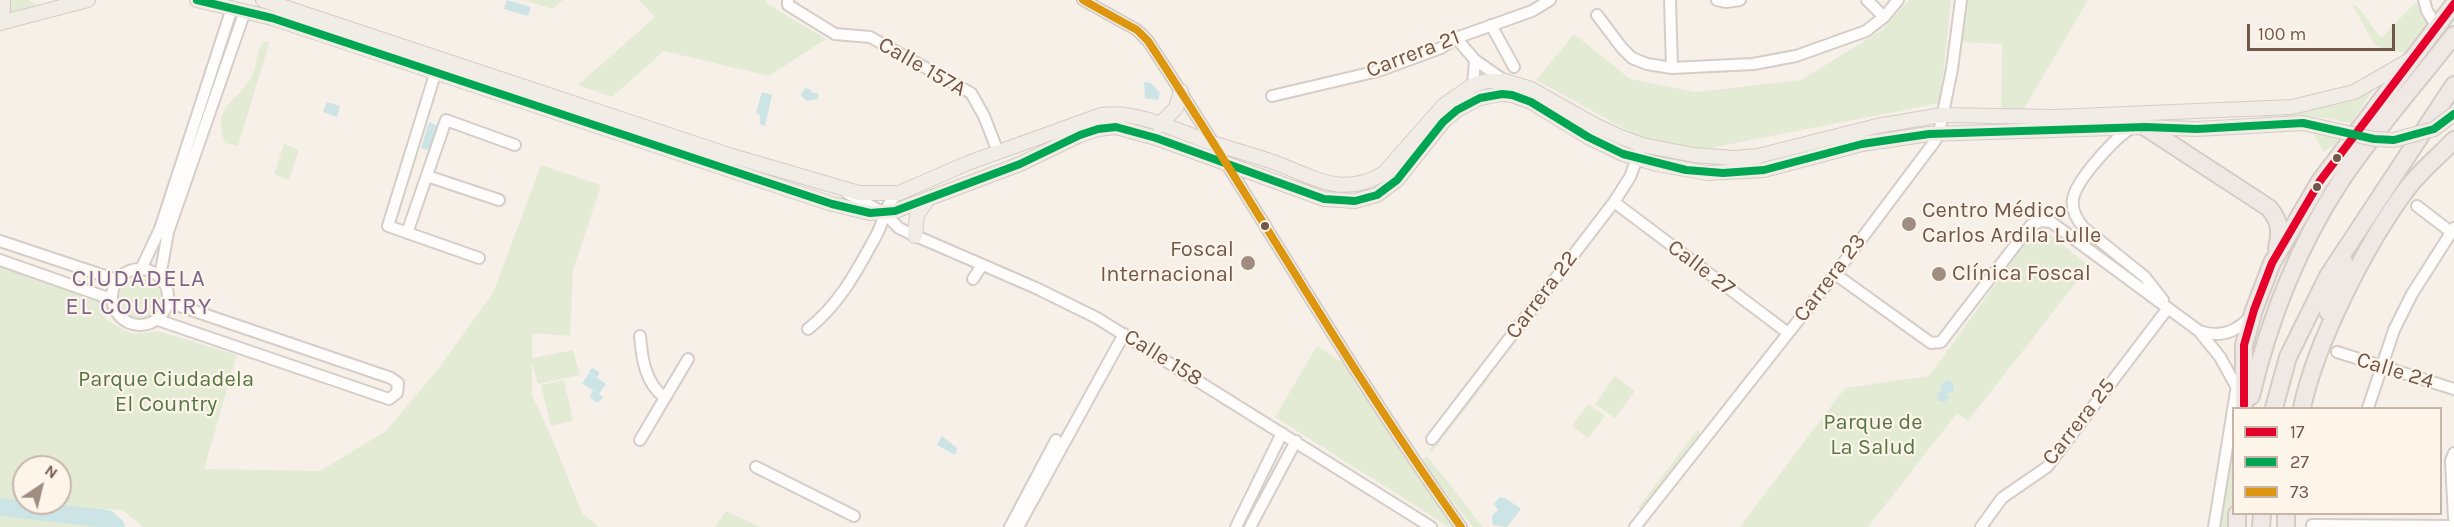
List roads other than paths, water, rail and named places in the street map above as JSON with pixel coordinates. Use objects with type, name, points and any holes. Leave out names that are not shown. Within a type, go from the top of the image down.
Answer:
[{"type":"highway","points":[[2272,263],[2320,181],[2454,4]]},
{"type":"highway","points":[[2246,407],[2270,326],[2288,279],[2319,217],[2362,151],[2454,35]]},
{"type":"highway","points":[[2274,407],[2289,357],[2305,319],[2328,276],[2454,85]]},
{"type":"highway","points":[[2138,128],[2269,208],[2277,219],[2280,238],[2244,345],[2246,407]]},
{"type":"highway","points":[[2306,391],[2336,313],[2375,241],[2406,190],[2427,165],[2454,140]]},
{"type":"highway","points":[[2302,407],[2348,248]]},
{"type":"main road","points":[[0,17],[3,0]]},
{"type":"main road","points":[[33,0],[52,8]]},
{"type":"main road","points":[[0,23],[88,0]]},
{"type":"main road","points":[[197,0],[272,18],[832,204],[855,211],[884,213],[906,208],[1020,164],[1080,135],[1098,129],[1116,127],[1143,133],[1324,199],[1339,202],[1366,199],[1386,189],[1397,180],[1443,122],[1457,110],[1480,98],[1502,94],[1532,102],[1588,137],[1637,159],[1686,170],[1741,173],[1764,170],[1862,144],[1939,133],[2138,128],[2197,129],[2303,123],[2374,139],[2394,140],[2434,129],[2454,114]]},
{"type":"main road","points":[[263,0],[732,156],[859,193],[899,193],[968,163],[1101,115],[1114,113],[1277,163],[1319,181],[1343,185],[1363,184],[1394,165],[1431,118],[1455,96],[1473,85],[1487,81],[1505,81],[1531,89],[1595,125],[1642,144],[1694,155],[1734,158],[1758,156],[1877,126],[1942,115],[2054,117],[2292,107],[2354,92],[2410,60]]},
{"type":"main road","points":[[1159,125],[1176,108],[1181,91]]},
{"type":"main road","points":[[915,236],[917,215],[929,198]]},
{"type":"street","name":"Calle 157A","points":[[788,0],[788,5],[822,28],[835,34],[870,37],[970,93],[984,116],[998,152]]},
{"type":"street","points":[[1083,0],[1142,34],[1215,144],[1288,265],[1414,460],[1461,527]]},
{"type":"street","name":"Carrera 21","points":[[1272,96],[1378,70],[1441,48],[1456,38],[1532,11],[1550,0]]},
{"type":"street","points":[[1670,0],[1672,68]]},
{"type":"street","points":[[1717,0],[1726,2],[1740,0]]},
{"type":"street","points":[[1867,0],[1884,17]]},
{"type":"street","points":[[1597,15],[1632,58],[1647,64],[1672,68],[1753,64],[1796,56],[1866,31],[1884,17],[1898,0]]},
{"type":"street","name":"Carrera 23","points":[[1635,527],[1835,274],[1887,202],[1924,158],[1939,133],[1952,69],[1961,0]]},
{"type":"street","points":[[2424,0],[2437,27]]},
{"type":"street","points":[[141,269],[160,230],[238,10]]},
{"type":"street","points":[[160,277],[168,232],[238,10]]},
{"type":"street","points":[[1491,25],[1514,67]]},
{"type":"street","points":[[1456,38],[1475,60],[1505,81]]},
{"type":"street","points":[[1473,85],[1475,60]]},
{"type":"street","points":[[436,71],[388,226],[479,258]]},
{"type":"street","points":[[407,233],[446,120],[515,145]]},
{"type":"street","points":[[2138,128],[2110,144],[2076,190],[2073,200],[2074,214],[2084,228],[2145,277],[2168,308]]},
{"type":"street","name":"Carrera 22","points":[[1432,439],[1614,202],[1630,177],[1642,144]]},
{"type":"street","points":[[427,176],[500,200]]},
{"type":"street","name":"Calle 158","points":[[837,188],[884,213],[899,228],[915,236],[1082,310],[1431,527]]},
{"type":"street","points":[[808,329],[826,315],[840,298],[859,259],[879,231],[890,202],[899,193]]},
{"type":"street","name":"Calle 27","points":[[1614,202],[1788,333]]},
{"type":"street","points":[[2368,407],[2394,330],[2412,294],[2453,230],[2416,206]]},
{"type":"street","points":[[1835,274],[1931,343],[1941,342],[2027,230],[2036,222],[2051,222],[2199,331],[2220,357],[2236,386]]},
{"type":"street","points":[[0,241],[117,280]]},
{"type":"street","points":[[0,260],[111,300]]},
{"type":"street","points":[[973,279],[982,264]]},
{"type":"street","points":[[158,320],[168,302],[167,289],[160,277],[141,269],[128,272],[117,280],[111,300],[116,312],[125,322],[139,326],[158,320],[389,399],[397,393],[398,383],[391,378],[168,302]]},
{"type":"street","name":"Carrera 25","points":[[1981,527],[2002,498],[2048,467],[2168,308]]},
{"type":"street","points":[[2199,331],[2210,334],[2232,332],[2242,326],[2254,310]]},
{"type":"street","points":[[1018,527],[1124,334]]},
{"type":"street","points":[[640,336],[648,375],[655,390],[665,398]]},
{"type":"street","points":[[2233,407],[2244,345]]},
{"type":"street","name":"Calle 24","points":[[2337,352],[2454,389]]},
{"type":"street","points":[[640,440],[688,359]]},
{"type":"street","points":[[2214,527],[2232,412]]},
{"type":"street","points":[[1236,527],[1282,433]]},
{"type":"street","points":[[1010,527],[1056,440]]},
{"type":"street","points":[[1250,527],[1296,441]]},
{"type":"street","points":[[2449,459],[2454,518]]},
{"type":"street","points":[[756,467],[854,516]]},
{"type":"street","points":[[2312,525],[2454,526]]},
{"type":"water","points":[[507,0],[531,7],[528,16],[504,9]]},
{"type":"water","points":[[1144,82],[1151,83],[1160,93],[1158,100],[1145,98]]},
{"type":"water","points":[[805,88],[818,93],[818,99],[807,101],[801,95]]},
{"type":"water","points":[[762,92],[772,95],[765,126],[760,124],[760,115],[756,113]]},
{"type":"water","points":[[327,102],[340,106],[337,117],[323,112]]},
{"type":"water","points":[[429,122],[439,126],[431,151],[421,148]]},
{"type":"water","points":[[593,368],[599,372],[598,377],[594,376],[606,384],[599,394],[603,397],[596,402],[590,397],[592,391],[596,392],[582,384],[591,373],[588,371]]},
{"type":"water","points":[[1948,380],[1953,384],[1954,391],[1947,394],[1949,398],[1947,401],[1939,402],[1936,393],[1942,391],[1941,384]]},
{"type":"water","points":[[942,436],[957,448],[955,455],[937,445]]},
{"type":"water","points":[[1500,497],[1521,509],[1507,527],[1493,525],[1492,516],[1498,510],[1494,504]]},
{"type":"waterway","points":[[0,507],[107,519],[116,527]]},
{"type":"place","name":"Centro Médico Carlos Ardila Lulle","points":[[1909,224]]},
{"type":"place","name":"Foscal Internacional","points":[[1248,263]]},
{"type":"place","name":"Clínica Foscal","points":[[1939,274]]},
{"type":"district","name":"CIUDADELA EL COUNTRY","points":[[139,293]]},
{"type":"park label","name":"Parque Ciudadela El Country","points":[[166,392]]},
{"type":"park label","name":"Parque de La Salud","points":[[1873,436]]}]
